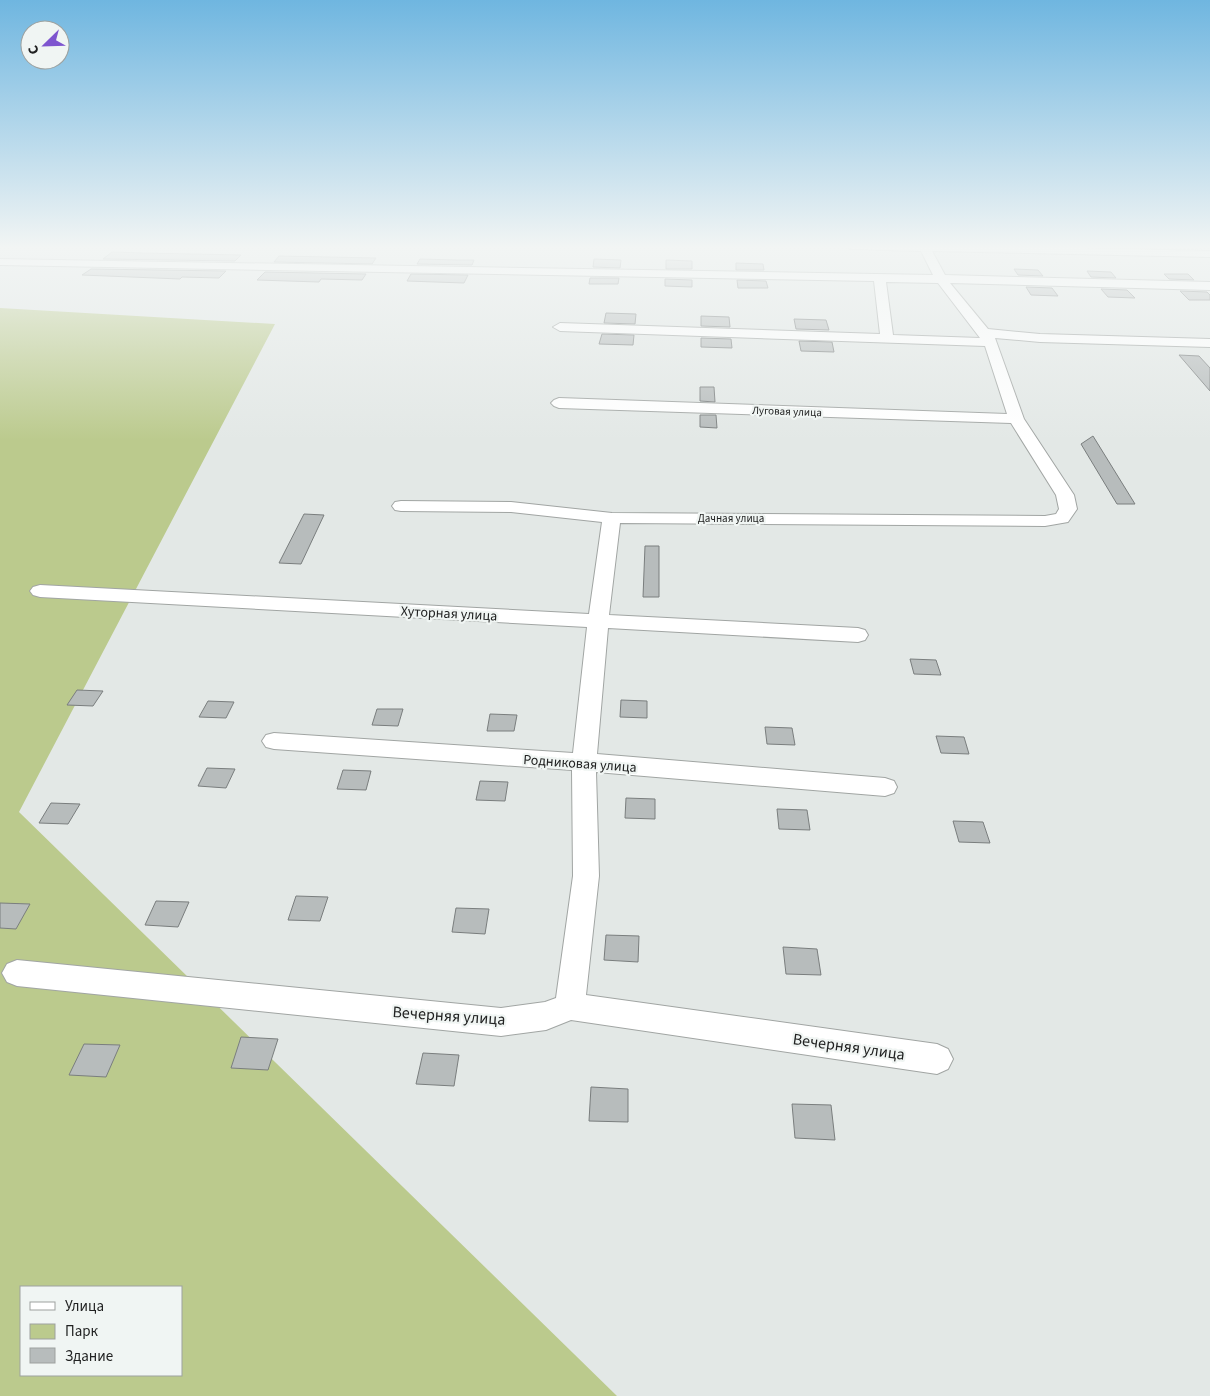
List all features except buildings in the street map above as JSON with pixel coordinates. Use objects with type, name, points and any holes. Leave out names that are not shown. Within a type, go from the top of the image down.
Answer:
[{"type":"street","points":[[884,311],[887,339]]},
{"type":"street","points":[[967,311],[988,338],[1016,418]]},
{"type":"street","points":[[560,328],[887,339],[988,338],[1210,343]]},
{"type":"street","name":"Луговая улица","points":[[559,403],[1016,418]]},
{"type":"street","name":"Дачная улица","points":[[400,506],[511,507],[612,518],[1035,521],[1062,518],[1068,509],[1065,495],[1016,418]]},
{"type":"street","points":[[570,1006],[586,876],[584,762],[598,621],[612,518]]},
{"type":"street","name":"Хуторная улица","points":[[40,591],[858,635]]},
{"type":"street","name":"Родниковая улица","points":[[274,741],[584,762],[885,787]]},
{"type":"street","name":"Вечерняя улица","points":[[17,973],[501,1022],[546,1016],[570,1006],[938,1059]]},
{"type":"green space","points":[[0,311],[54,311],[275,324],[19,812],[617,1396],[0,1396]]}]
